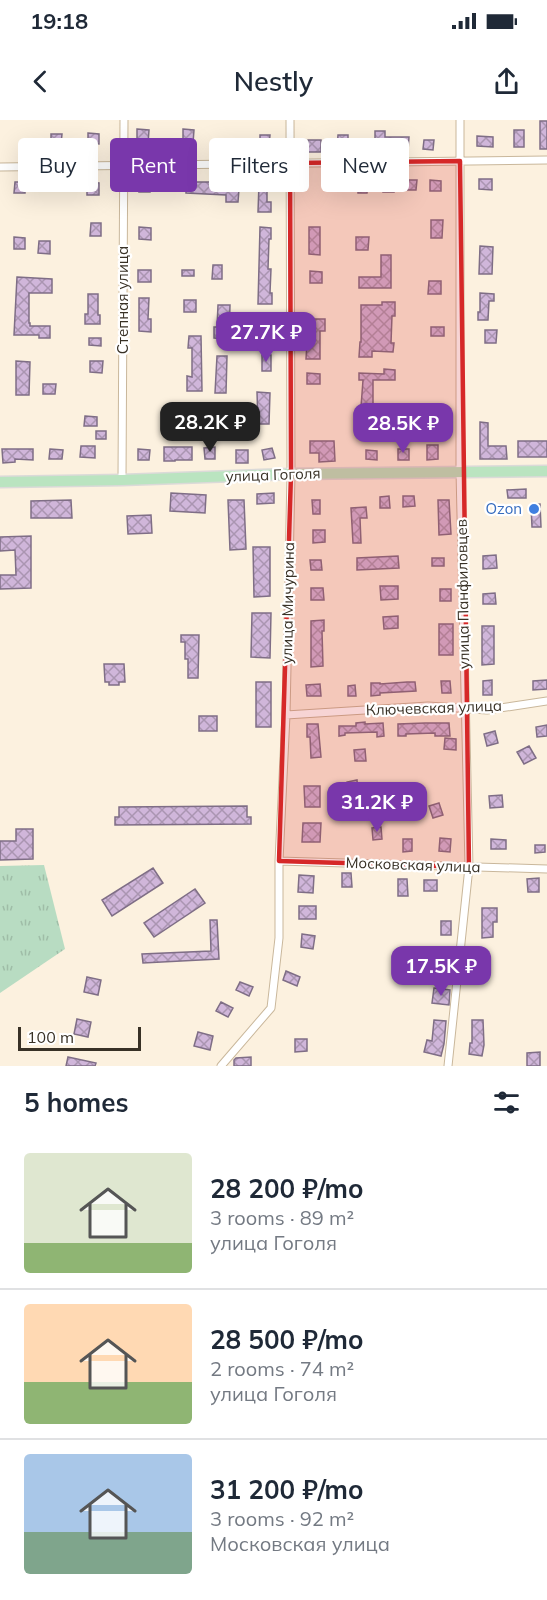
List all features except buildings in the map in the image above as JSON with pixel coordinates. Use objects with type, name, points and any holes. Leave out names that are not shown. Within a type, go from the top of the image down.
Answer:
[{"type":"main road","name":"улица Гоголя","points":[[0,482],[291,474],[547,471]]},
{"type":"street","name":"Степная улица","points":[[124,120],[124,138]]},
{"type":"street","name":"улица Мичурина","points":[[290,120],[290,138]]},
{"type":"street","name":"улица Панфиловцев","points":[[448,1066],[469,867],[460,471],[460,120]]},
{"type":"street","points":[[309,163],[547,160]]},
{"type":"street","points":[[0,167],[110,165]]},
{"type":"street","name":"Степная улица","points":[[122,480],[124,192]]},
{"type":"street","name":"улица Мичурина","points":[[221,1066],[272,1008],[279,938],[279,861],[286,715],[291,474],[290,192]]},
{"type":"street","name":"Ключевская улица","points":[[286,715],[428,706],[487,710],[547,701]]},
{"type":"street","name":"Московская улица","points":[[279,861],[547,869]]},
{"type":"highlighted area","points":[[460,161],[469,867],[279,861],[291,474],[290,163]]},
{"type":"green space","points":[[44,865],[65,949],[0,993],[0,866]]},
{"type":"place","name":"Ozon","points":[[534,509]]}]
